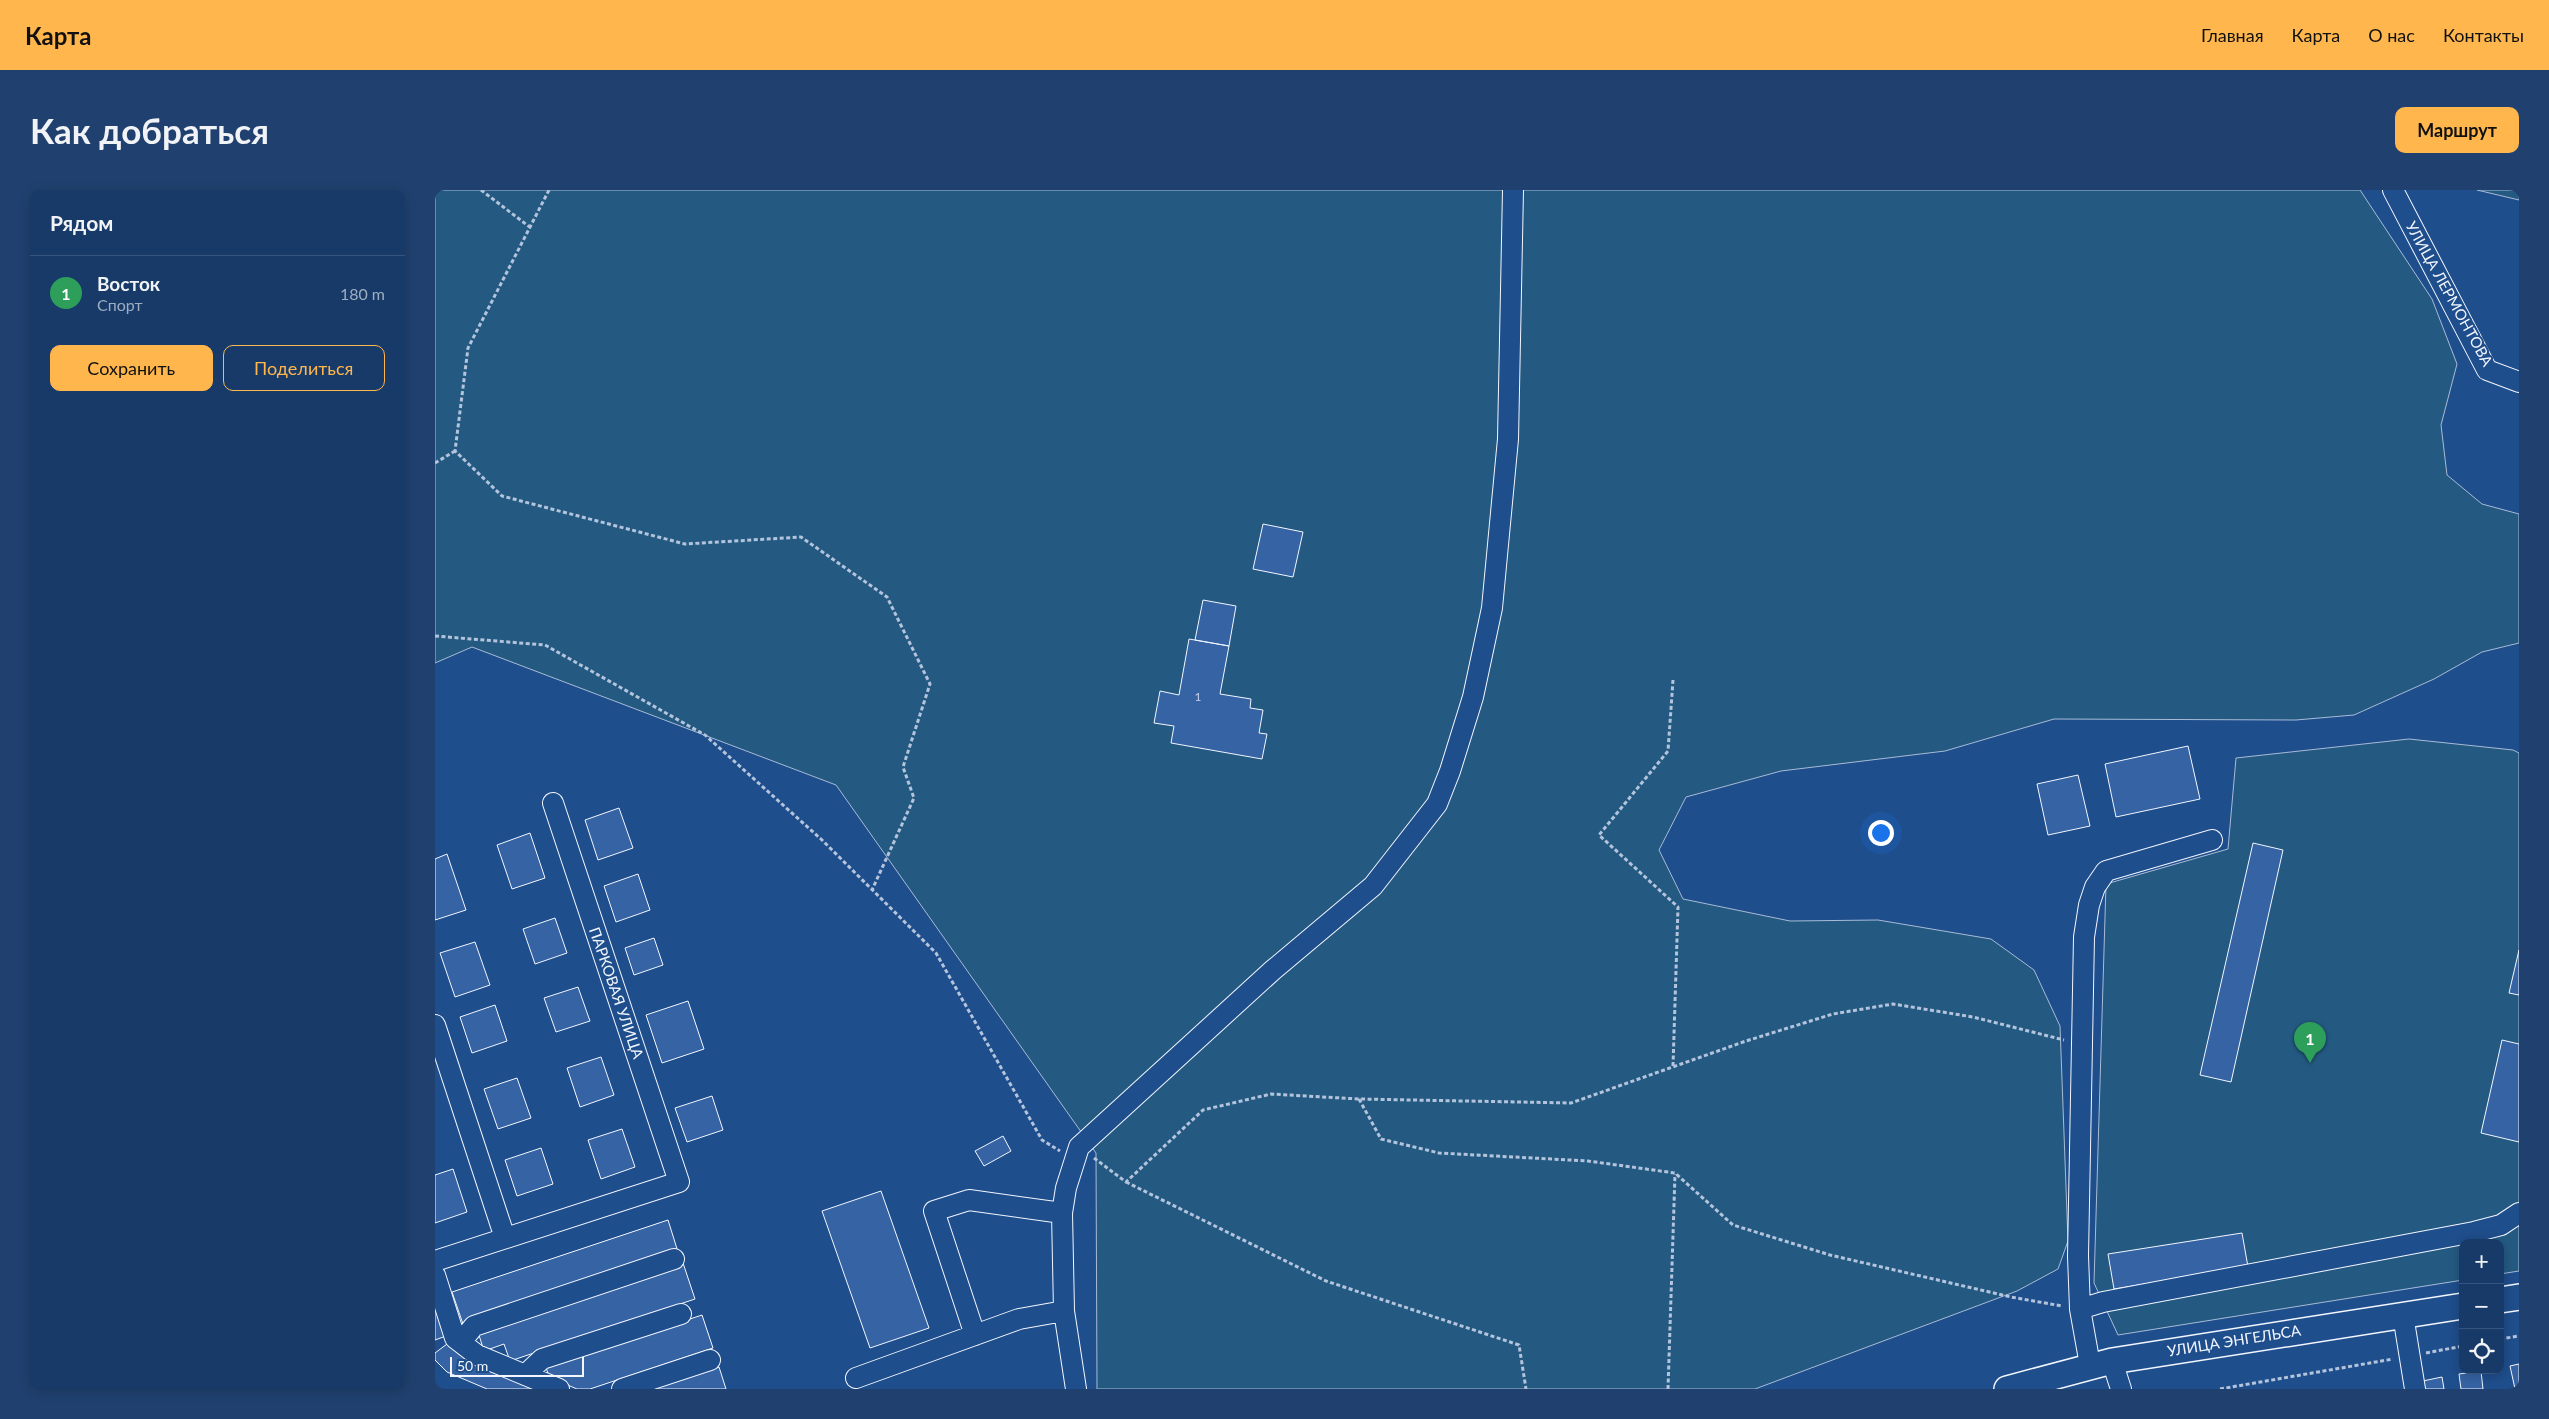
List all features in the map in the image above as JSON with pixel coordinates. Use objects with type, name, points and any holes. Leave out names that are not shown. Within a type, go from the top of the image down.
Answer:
[{"type":"main road","points":[[2504,1299],[2519,1297]]},
{"type":"main road","name":"УЛИЦА ЭНГЕЛЬСА","points":[[2007,1389],[2101,1363],[2459,1307]]},
{"type":"street","points":[[1076,1389],[1063,1311],[1062,1213],[1066,1188],[1076,1153],[1273,970],[1373,886],[1437,804],[1450,772],[1473,697],[1492,608],[1508,439],[1513,190]]},
{"type":"street","name":"УЛИЦА ЛЕРМОНТОВА","points":[[2393,190],[2487,370],[2519,382]]},
{"type":"street","name":"ПАРКОВАЯ УЛИЦА","points":[[505,1238],[679,1182],[553,803]]},
{"type":"street","points":[[2121,1389],[2101,1363],[2080,1309],[2078,1256],[2084,937],[2089,905],[2095,887],[2106,871],[2212,840]]},
{"type":"street","points":[[435,1025],[505,1238],[435,1261]]},
{"type":"street","points":[[975,1335],[934,1211],[969,1200],[1062,1213]]},
{"type":"street","points":[[2080,1309],[2103,1302],[2474,1232],[2501,1225],[2519,1213]]},
{"type":"street","points":[[461,1342],[475,1326],[674,1259]]},
{"type":"street","points":[[435,1275],[455,1338],[477,1354],[559,1389]]},
{"type":"street","points":[[856,1378],[1019,1319],[1063,1311]]},
{"type":"street","points":[[525,1375],[542,1359],[681,1314]]},
{"type":"street","points":[[2403,1315],[2415,1389]]},
{"type":"street","points":[[623,1389],[710,1360]]},
{"type":"path","points":[[481,190],[531,228]]},
{"type":"path","points":[[455,451],[468,348],[549,190]]},
{"type":"path","points":[[435,462],[455,451]]},
{"type":"path","points":[[455,451],[502,496],[685,544],[801,537],[887,597],[930,684],[903,767],[914,798],[872,890]]},
{"type":"path","points":[[435,636],[545,646],[705,735],[822,840],[936,954],[1042,1140],[1076,1153],[1126,1182],[1326,1281],[1519,1345],[1526,1389]]},
{"type":"path","points":[[1673,680],[1668,751],[1599,836],[1678,906],[1673,1066]]},
{"type":"path","points":[[1126,1182],[1203,1110],[1271,1094],[1359,1099],[1571,1103],[1746,1041],[1833,1014],[1893,1004],[1973,1017],[2082,1044]]},
{"type":"path","points":[[1359,1099],[1381,1139],[1439,1153],[1588,1161],[1675,1174],[1733,1225],[1830,1255],[2011,1297],[2080,1309]]},
{"type":"path","points":[[1668,1389],[1675,1174]]},
{"type":"path","points":[[2504,1339],[2519,1336]]},
{"type":"path","points":[[2220,1389],[2459,1347]]},
{"type":"shaded area","points":[[435,190],[2360,190],[2432,299],[2457,364],[2441,425],[2447,475],[2482,504],[2519,514],[2519,643],[2482,652],[2434,679],[2354,715],[2296,720],[2054,719],[1945,751],[1781,771],[1686,797],[1659,850],[1683,899],[1790,921],[1878,920],[1991,939],[2034,970],[2060,1026],[2068,1241],[2058,1269],[2017,1291],[1755,1389],[1097,1389],[1096,1153],[836,785],[472,647],[435,663]]},
{"type":"shaded area","points":[[2477,190],[2519,190],[2519,200]]},
{"type":"shaded area","points":[[2409,739],[2513,750],[2519,753],[2519,1271],[2504,1273],[2504,1239],[2459,1239],[2459,1281],[2118,1335],[2094,1283],[2106,884],[2228,849],[2236,758]]},
{"type":"building","points":[[1263,524],[1303,532],[1293,577],[1253,569]]},
{"type":"building","points":[[1203,600],[1236,606],[1229,646],[1195,640]]},
{"type":"building","points":[[1189,639],[1229,646],[1220,694],[1251,699],[1250,708],[1263,710],[1259,733],[1267,734],[1262,759],[1171,743],[1174,726],[1154,723],[1160,691],[1179,695]]},
{"type":"building","points":[[2188,746],[2200,799],[2116,817],[2105,764]]},
{"type":"building","points":[[2078,775],[2090,826],[2048,835],[2037,784]]},
{"type":"building","points":[[619,808],[633,848],[598,860],[585,820]]},
{"type":"building","points":[[530,833],[545,878],[512,889],[497,845]]},
{"type":"building","points":[[2253,843],[2283,850],[2231,1082],[2200,1075]]},
{"type":"building","points":[[447,854],[466,910],[435,920],[435,859]]},
{"type":"building","points":[[638,874],[650,910],[616,922],[604,886]]},
{"type":"building","points":[[555,918],[567,953],[535,964],[523,929]]},
{"type":"building","points":[[654,938],[663,965],[634,975],[625,948]]},
{"type":"building","points":[[475,942],[490,985],[455,997],[440,953]]},
{"type":"building","points":[[2519,950],[2519,995],[2509,993]]},
{"type":"building","points":[[578,987],[590,1021],[556,1032],[544,998]]},
{"type":"building","points":[[688,1001],[704,1049],[662,1063],[646,1015]]},
{"type":"building","points":[[495,1005],[507,1041],[472,1053],[460,1017]]},
{"type":"building","points":[[2502,1040],[2519,1044],[2519,1142],[2481,1133]]},
{"type":"building","points":[[601,1057],[614,1095],[580,1107],[567,1068]]},
{"type":"building","points":[[517,1078],[531,1118],[498,1129],[484,1089]]},
{"type":"building","points":[[712,1096],[723,1130],[687,1142],[675,1108]]},
{"type":"building","points":[[622,1129],[635,1167],[601,1179],[588,1140]]},
{"type":"building","points":[[1003,1136],[1011,1151],[984,1166],[975,1151]]},
{"type":"building","points":[[541,1148],[553,1184],[517,1196],[505,1160]]},
{"type":"building","points":[[453,1169],[467,1212],[435,1223],[435,1175]]},
{"type":"building","points":[[881,1191],[929,1328],[870,1348],[822,1211]]},
{"type":"building","points":[[668,1220],[678,1252],[463,1324],[452,1292]]},
{"type":"building","points":[[2242,1233],[2248,1267],[2114,1289],[2108,1254]]},
{"type":"building","points":[[683,1263],[695,1299],[510,1361],[504,1344],[484,1351],[478,1332]]},
{"type":"building","points":[[435,1304],[446,1336],[435,1340]]},
{"type":"building","points":[[702,1315],[713,1348],[590,1389],[577,1389],[549,1377],[546,1367]]},
{"type":"building","points":[[447,1344],[460,1355],[540,1389],[487,1389],[447,1372],[435,1360],[435,1353]]},
{"type":"building","points":[[2519,1364],[2519,1389],[2515,1389],[2510,1366]]},
{"type":"building","points":[[719,1367],[726,1389],[652,1389]]},
{"type":"building","points":[[2459,1374],[2481,1374],[2483,1389],[2461,1389]]},
{"type":"building","points":[[2442,1377],[2444,1389],[2420,1389],[2418,1382]]},
{"type":"place","name":"Восток","points":[[2310,1063]]}]
